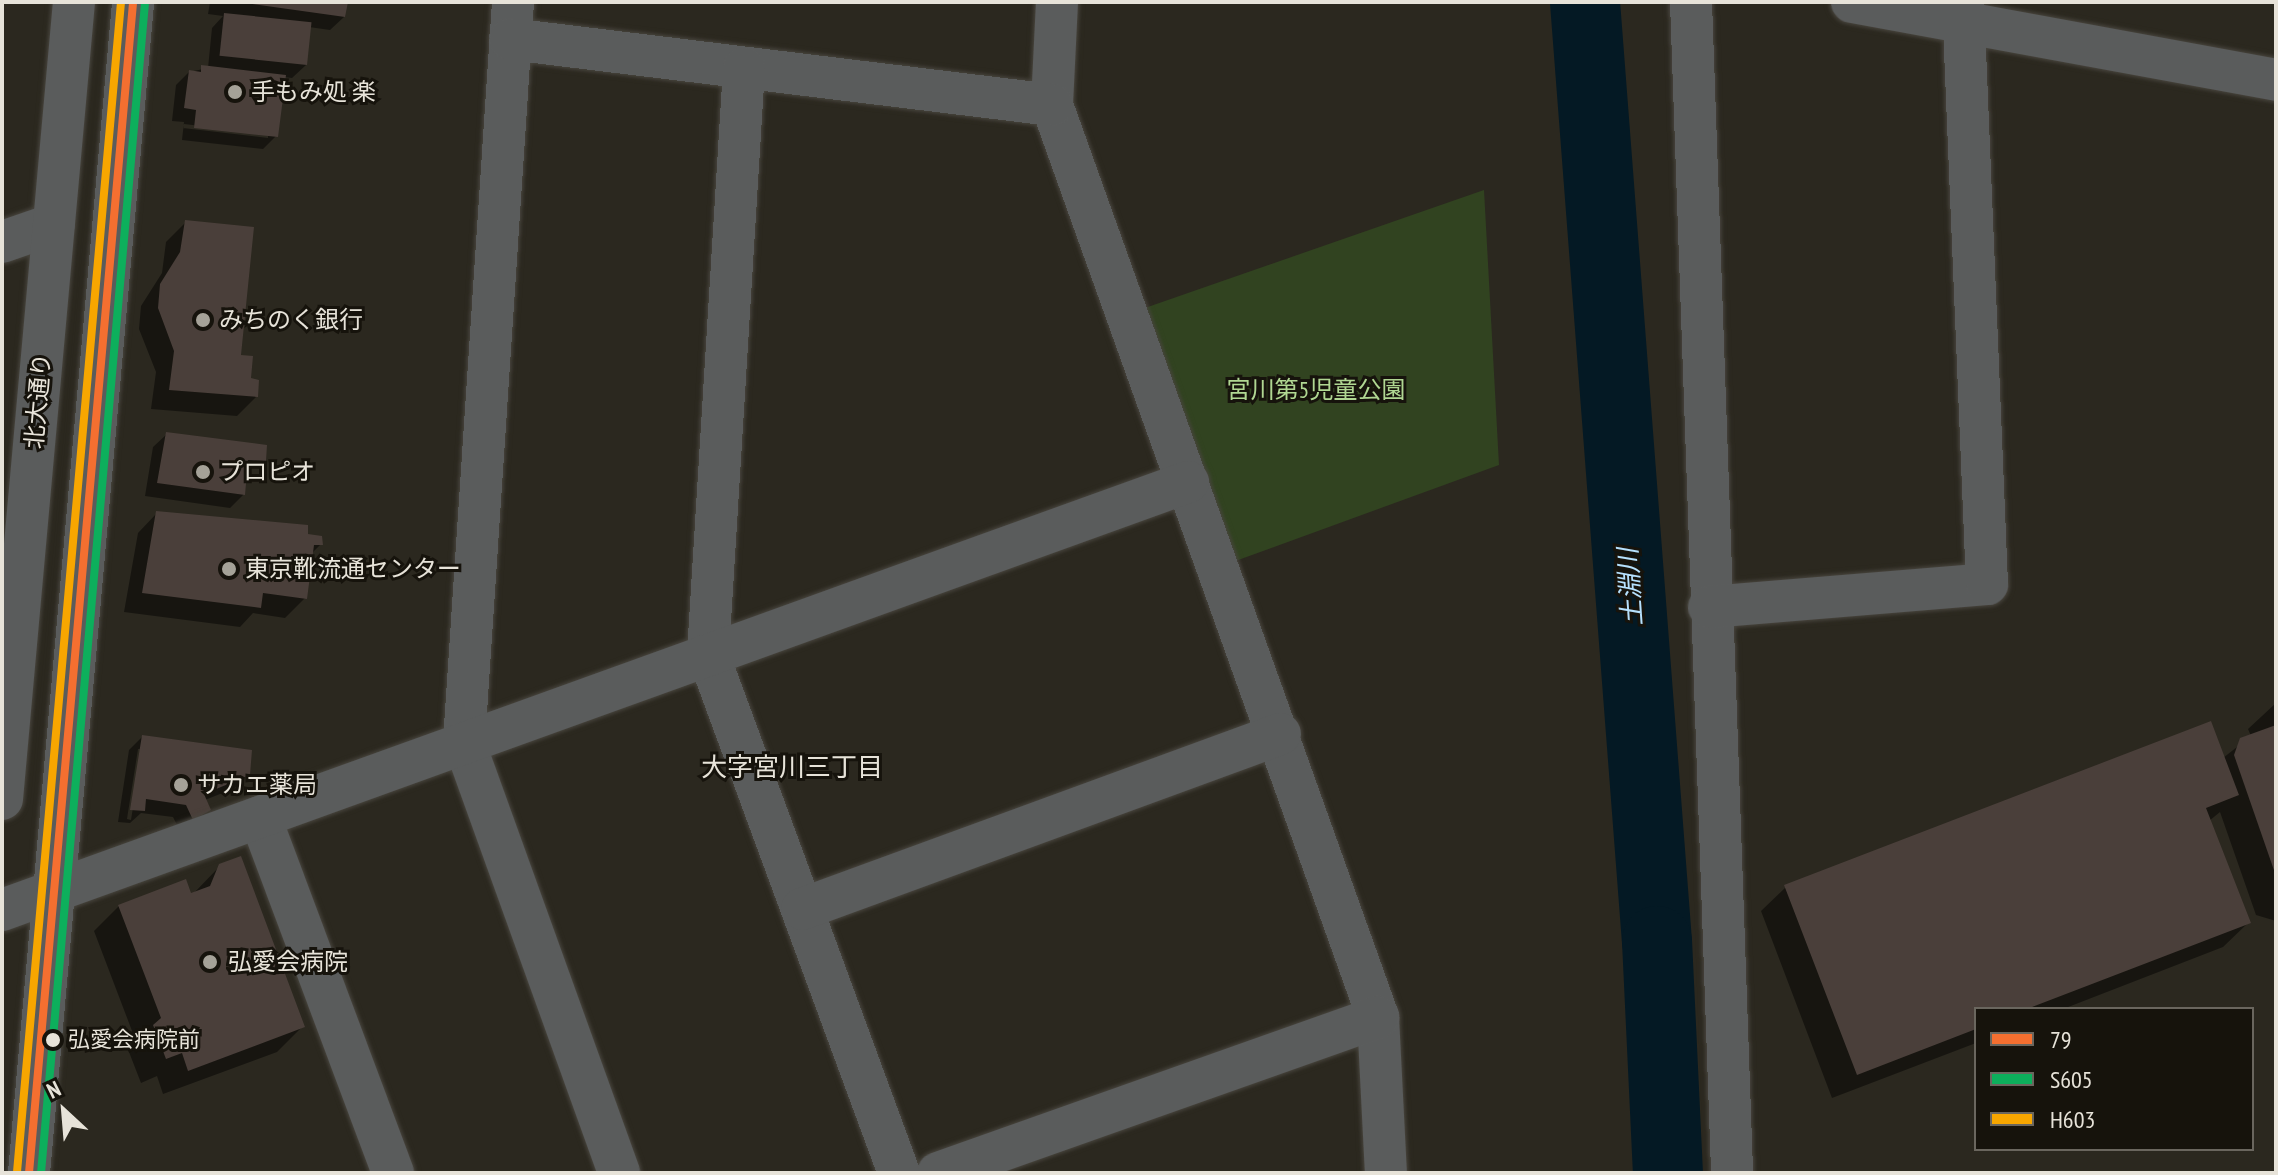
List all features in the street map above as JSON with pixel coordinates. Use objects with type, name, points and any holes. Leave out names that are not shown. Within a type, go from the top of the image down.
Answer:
[{"type":"street","name":"北大通り","points":[[2,799],[74,2]]},
{"type":"street","points":[[29,1173],[133,2]]},
{"type":"street","points":[[1057,2],[1052,105],[1280,734],[1378,1017],[1386,1173]]},
{"type":"street","points":[[1691,2],[1709,607],[1742,1172]]},
{"type":"street","points":[[1852,2],[1964,12],[2276,80]]},
{"type":"street","points":[[1709,607],[1987,584],[1964,12]]},
{"type":"street","points":[[619,1173],[464,742],[511,20],[744,68],[1052,105]]},
{"type":"street","points":[[744,68],[708,654],[899,1173]]},
{"type":"street","points":[[2,242],[54,224]]},
{"type":"street","points":[[2,910],[1188,482]]},
{"type":"street","points":[[802,909],[1280,734]]},
{"type":"street","points":[[260,817],[393,1173]]},
{"type":"street","points":[[938,1173],[1378,1017]]},
{"type":"green space","name":"宮川第5児童公園","points":[[1484,190],[1499,465],[1230,563],[1142,309]]},
{"type":"building","points":[[238,2],[348,2],[345,17]]},
{"type":"building","points":[[224,13],[312,22],[307,65],[220,56]]},
{"type":"building","name":"手もみ処 楽","points":[[201,65],[286,75],[278,137],[194,128],[196,110],[184,108],[189,70],[201,72]]},
{"type":"building","name":"みちのく銀行","points":[[185,220],[254,227],[241,355],[253,356],[251,378],[259,380],[258,397],[169,390],[174,351],[158,308],[160,284],[180,252]]},
{"type":"building","name":"プロピオ","points":[[166,432],[267,445],[266,461],[248,460],[245,495],[157,483]]},
{"type":"building","name":"東京靴流通センター","points":[[156,511],[308,525],[308,534],[322,536],[323,545],[314,545],[307,599],[263,593],[261,608],[142,593]]},
{"type":"building","points":[[2211,721],[2239,795],[2206,808],[2251,923],[2032,1007],[1974,1007],[1974,1030],[1857,1075],[1784,885]]},
{"type":"building","points":[[2276,725],[2276,876],[2234,755],[2240,738]]},
{"type":"building","name":"サカエ薬局","points":[[142,735],[252,750],[250,775],[204,794],[211,810],[193,820],[186,805],[146,799],[145,811],[130,810]]},
{"type":"building","name":"弘愛会病院","points":[[241,856],[305,1027],[188,1071],[182,1053],[166,1059],[153,1025],[161,1018],[118,905],[186,879],[191,893],[210,886],[219,864]]},
{"type":"waterway","name":"土淵川","points":[[1585,2],[1657,941],[1668,1173]]},
{"type":"transit line","name":"H603","points":[[17,1172],[121,2]]},
{"type":"transit line","name":"79","points":[[29,1173],[133,2]]},
{"type":"transit line","name":"S605","points":[[41,1173],[145,3]]},
{"type":"place","name":"手もみ処 楽","points":[[235,92]]},
{"type":"place","name":"みちのく銀行","points":[[203,320]]},
{"type":"place","name":"プロピオ","points":[[203,472]]},
{"type":"place","name":"東京靴流通センター","points":[[229,569]]},
{"type":"place","name":"サカエ薬局","points":[[181,785]]},
{"type":"place","name":"弘愛会病院","points":[[210,962]]},
{"type":"place","name":"弘愛会病院前","points":[[53,1040]]},
{"type":"district","name":"大字宮川三丁目","points":[[792,767]]}]
